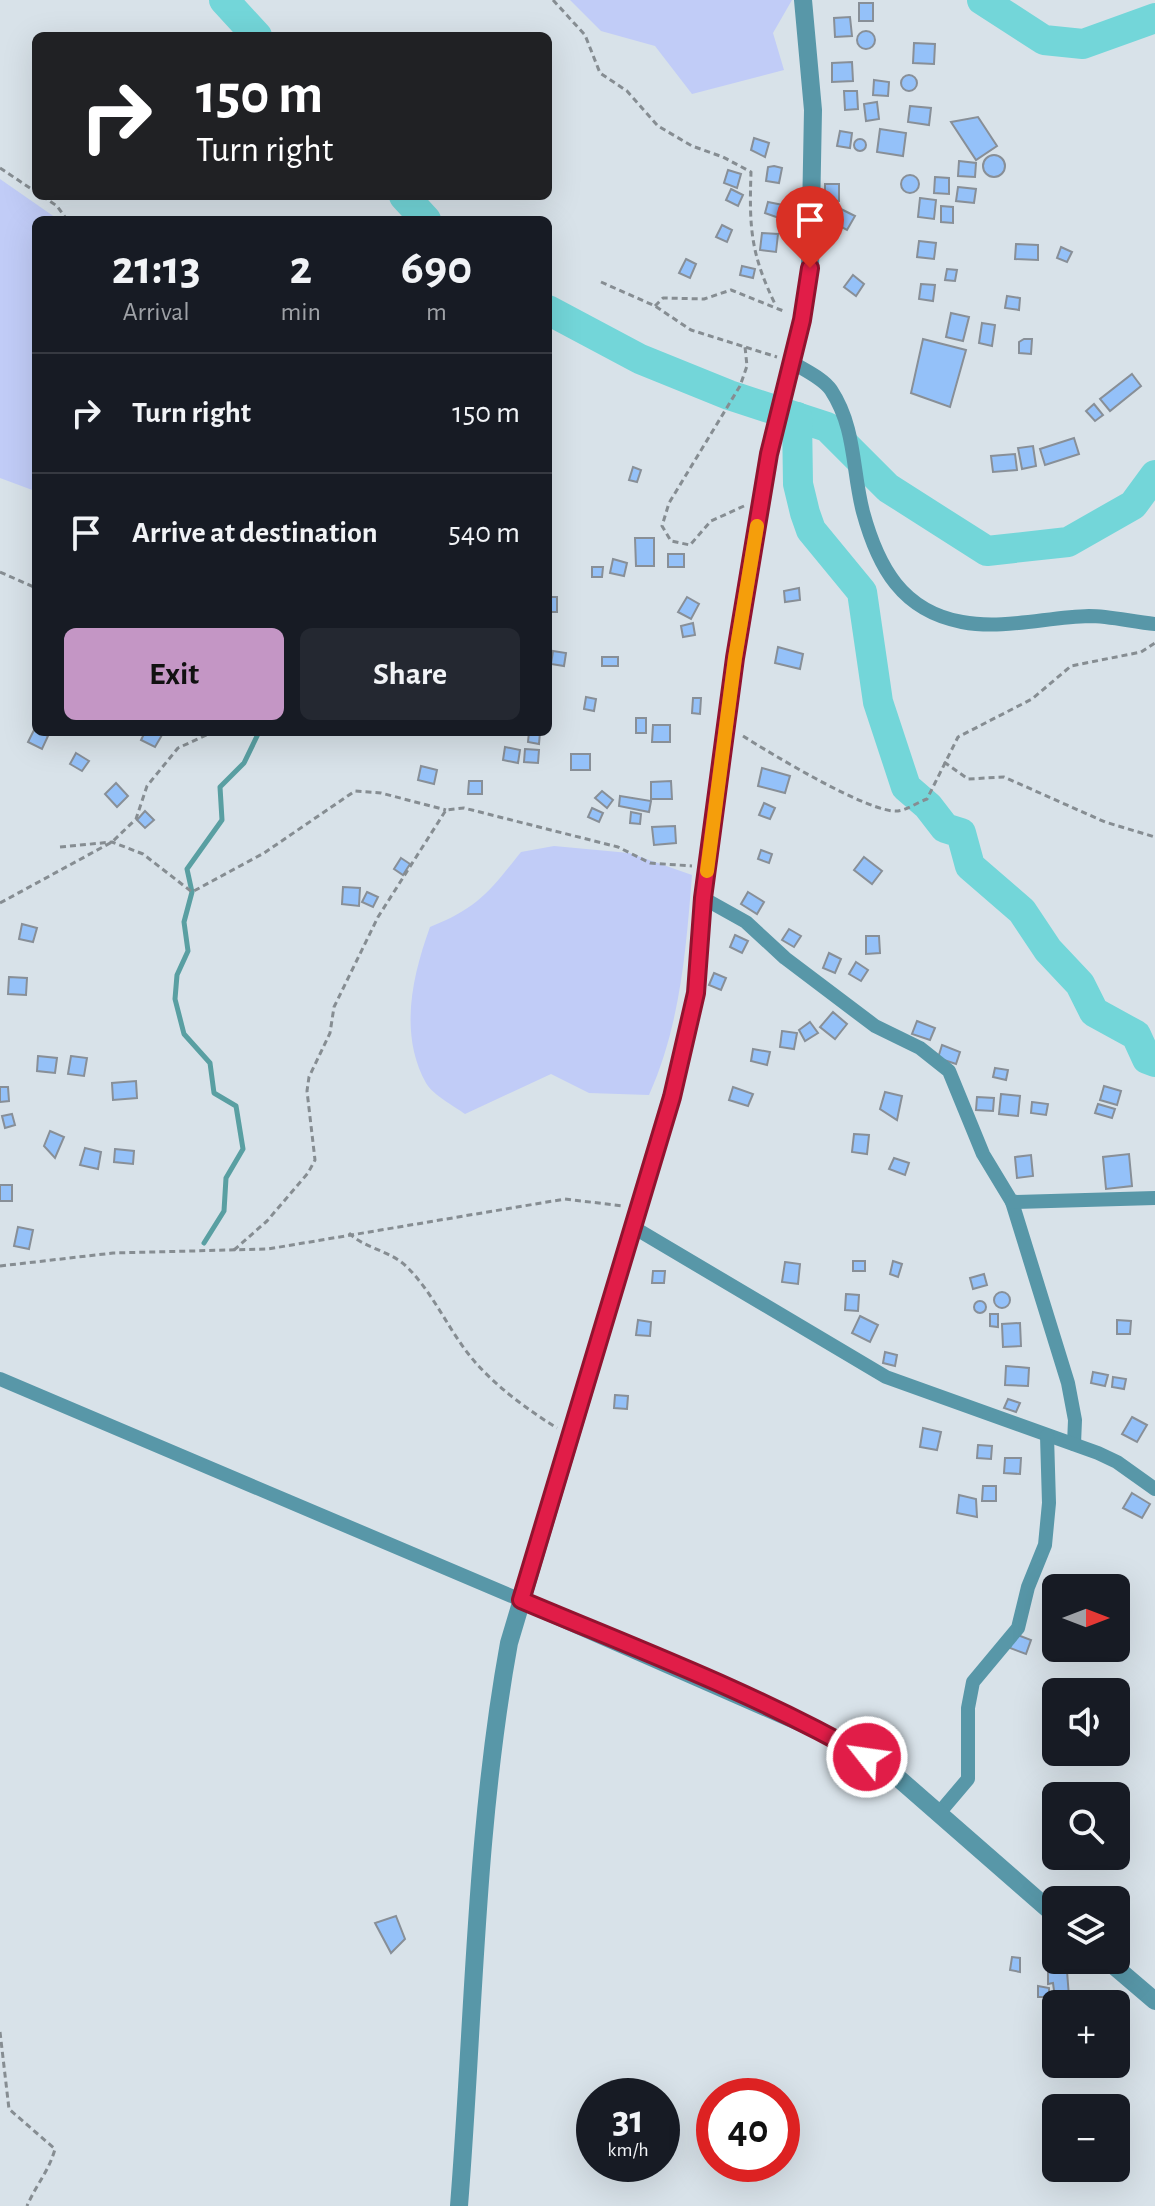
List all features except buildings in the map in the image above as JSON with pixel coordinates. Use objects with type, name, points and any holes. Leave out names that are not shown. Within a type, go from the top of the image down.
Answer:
[{"type":"street","points":[[459,2206],[475,1931],[495,1732],[509,1643],[672,1097],[696,993],[703,898],[735,658],[769,454],[802,320],[810,268],[814,187],[812,78],[803,0]]},
{"type":"street","points":[[790,369],[829,387],[853,440],[864,513],[892,580],[906,599],[960,622],[986,624],[1092,616],[1155,624]]},
{"type":"street","points":[[703,898],[746,922],[785,958],[875,1026],[943,1063],[957,1087],[983,1154],[1012,1202],[1068,1383],[1075,1420],[1074,1444]]},
{"type":"street","points":[[1012,1202],[1155,1198]]},
{"type":"street","points":[[633,1227],[886,1377],[1074,1444],[1117,1462],[1155,1489]]},
{"type":"street","points":[[0,1379],[521,1600],[822,1732],[889,1770],[1042,1903]]},
{"type":"street","points":[[940,1812],[966,1784],[969,1772],[968,1708],[973,1682],[1018,1628],[1045,1545],[1049,1503],[1047,1436]]},
{"type":"street","points":[[1123,1974],[1155,2001]]},
{"type":"path","points":[[553,0],[585,35],[600,73],[627,91],[658,126],[692,146],[723,157],[751,172],[749,234],[760,273],[776,306]]},
{"type":"path","points":[[0,168],[32,189]]},
{"type":"path","points":[[48,200],[64,216]]},
{"type":"path","points":[[601,282],[655,306],[691,330],[745,347],[790,369]]},
{"type":"path","points":[[655,306],[663,298],[704,299],[731,290],[776,306],[802,320]]},
{"type":"path","points":[[745,347],[747,366],[740,386],[721,422],[669,503],[662,526],[671,541],[690,545],[711,521],[762,498]]},
{"type":"path","points":[[0,572],[32,586]]},
{"type":"path","points":[[736,731],[781,760],[868,804],[897,811],[927,799],[958,737],[1032,699],[1071,666],[1141,652],[1155,643]]},
{"type":"path","points":[[0,903],[112,842],[136,819],[147,786],[178,748],[204,736]]},
{"type":"path","points":[[943,762],[968,779],[1004,777],[1105,822],[1155,837]]},
{"type":"path","points":[[60,847],[112,842],[143,854],[192,892],[264,853],[355,791],[381,793],[446,810],[464,808],[618,847],[650,863],[707,865]]},
{"type":"path","points":[[234,1250],[267,1221],[308,1173],[315,1160],[307,1091],[309,1077],[333,1025],[334,1007],[378,917],[446,810]]},
{"type":"path","points":[[0,1266],[113,1253],[268,1249],[565,1199],[638,1207]]},
{"type":"path","points":[[349,1233],[356,1240],[398,1258],[439,1306],[475,1362],[530,1412],[570,1437]]},
{"type":"path","points":[[0,2032],[9,2109],[55,2149],[49,2170],[38,2181],[27,2206]]},
{"type":"shaded area","points":[[570,0],[792,0],[773,33],[784,70],[692,94],[655,46],[601,31]]},
{"type":"shaded area","points":[[0,179],[53,216],[32,216],[32,490],[0,478]]},
{"type":"shaded area","points":[[554,846],[629,853],[692,875],[680,988],[660,1069],[649,1095],[589,1093],[551,1074],[465,1114],[429,1087],[413,1045],[411,1005],[418,966],[430,927],[460,913],[482,897],[521,852]]},
{"type":"waterway","points":[[224,0],[253,32]]},
{"type":"waterway","points":[[982,0],[1044,40],[1083,44],[1155,18]]},
{"type":"waterway","points":[[408,200],[422,216]]},
{"type":"waterway","points":[[552,312],[640,359],[729,395],[827,427],[888,488],[987,551],[1068,542],[1133,505],[1155,475]]},
{"type":"waterway","points":[[797,417],[798,484],[805,513],[811,530],[862,592],[878,702],[906,787],[928,806],[945,828],[961,833],[970,866],[1022,911],[1048,950],[1080,984],[1094,1012],[1136,1035],[1147,1059],[1155,1062]]},
{"type":"waterway","points":[[204,1243],[224,1211],[226,1178],[243,1149],[236,1106],[214,1093],[210,1063],[184,1034],[175,999],[177,975],[188,951],[184,922],[192,892],[187,869],[222,820],[220,787],[244,763],[257,736]]},
{"type":"slow traffic","points":[[707,871],[735,658],[757,526]]},
{"type":"route","points":[[810,268],[802,320],[769,454],[735,658],[703,898],[696,993],[672,1097],[521,1600],[690,1672],[822,1732],[867,1757]]}]
